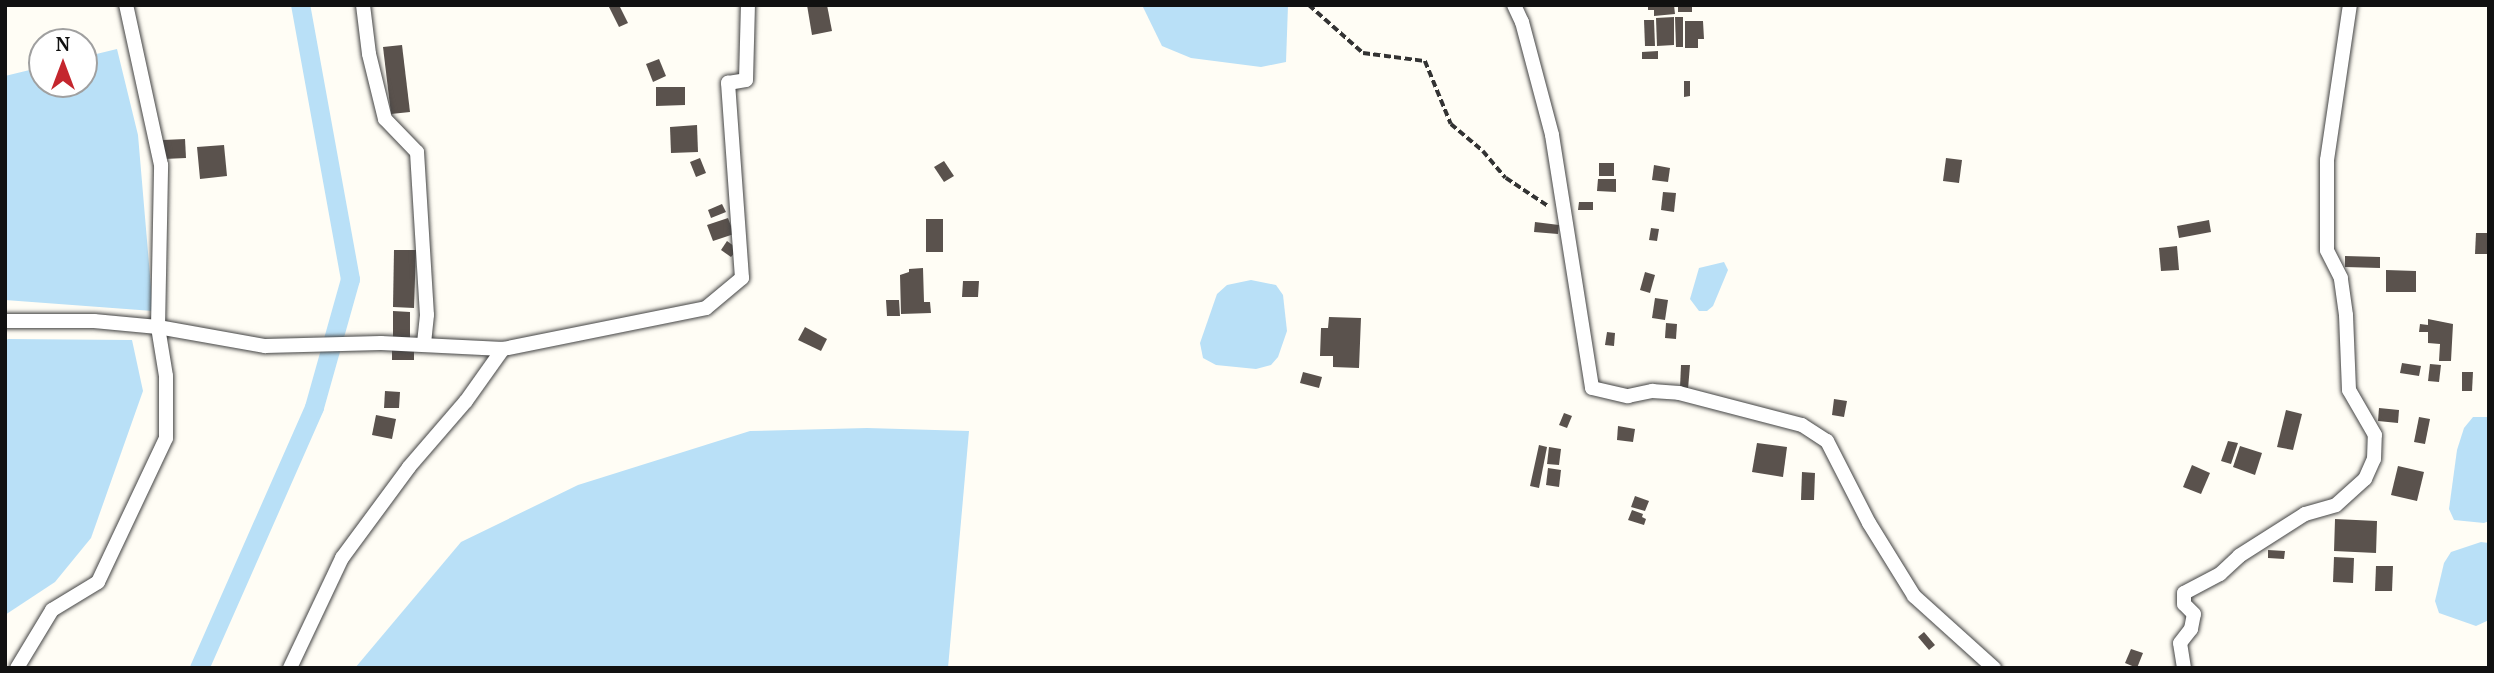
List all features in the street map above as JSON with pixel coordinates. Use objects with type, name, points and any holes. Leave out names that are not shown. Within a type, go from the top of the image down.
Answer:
[{"type":"street","points":[[18,668],[52,610],[98,582],[166,438],[166,376],[158,327],[160,165],[126,5]]},
{"type":"street","points":[[363,5],[369,54],[385,119],[417,152],[428,315],[424,343]]},
{"type":"street","points":[[5,320],[94,320],[158,327],[265,346],[424,343],[503,349],[706,308],[742,278],[728,83],[746,80],[748,5]]},
{"type":"street","points":[[1514,5],[1522,22],[1552,135],[1592,388],[1628,396],[1652,391],[1679,393],[1802,425],[1827,440],[1869,523],[1914,596],[1994,668]]},
{"type":"street","points":[[2184,668],[2179,643],[2191,629],[2194,614],[2184,604],[2184,593],[2220,574],[2239,556],[2305,514],[2336,505],[2365,479],[2374,460],[2375,435],[2348,390],[2346,315],[2341,278],[2327,250],[2327,160],[2350,5]]},
{"type":"street","points":[[290,668],[342,558],[409,467],[466,401],[503,349]]},
{"type":"path","points":[[1310,5],[1363,53],[1425,61],[1451,124],[1483,151],[1506,178],[1567,219]]},
{"type":"water","points":[[1142,5],[1288,5],[1286,62],[1261,67],[1191,58],[1162,46]]},
{"type":"water","points":[[117,49],[138,135],[153,311],[5,300],[5,76],[28,70],[28,98],[98,98],[98,54]]},
{"type":"water","points":[[1724,262],[1728,270],[1713,306],[1707,311],[1699,311],[1690,299],[1699,268]]},
{"type":"water","points":[[1251,280],[1276,285],[1283,295],[1287,331],[1278,357],[1271,365],[1256,369],[1216,365],[1203,358],[1200,343],[1217,294],[1227,285]]},
{"type":"water","points":[[132,340],[143,391],[91,538],[55,582],[5,615],[5,341]]},
{"type":"water","points":[[2473,417],[2489,417],[2489,521],[2484,523],[2454,520],[2449,509],[2457,450],[2464,428]]},
{"type":"water","points":[[867,428],[969,431],[948,668],[355,668],[461,542],[578,485],[750,431]]},
{"type":"water","points":[[2481,542],[2489,543],[2489,620],[2476,626],[2439,613],[2435,601],[2444,563],[2451,552]]},
{"type":"building","points":[[608,5],[619,5],[628,23],[619,27]]},
{"type":"building","points":[[807,5],[827,5],[832,31],[812,35]]},
{"type":"building","points":[[1648,5],[1674,5],[1675,14],[1654,16],[1654,10],[1648,10]]},
{"type":"building","points":[[1678,5],[1692,5],[1692,12],[1678,12]]},
{"type":"building","points":[[1674,17],[1674,45],[1657,46],[1656,18]]},
{"type":"building","points":[[1675,17],[1683,17],[1683,47],[1676,47]]},
{"type":"building","points":[[1644,20],[1654,20],[1655,46],[1645,46]]},
{"type":"building","points":[[1685,21],[1703,21],[1704,39],[1698,39],[1698,48],[1685,48]]},
{"type":"building","points":[[402,45],[410,112],[391,114],[383,47]]},
{"type":"building","points":[[1658,51],[1658,59],[1642,59],[1642,52]]},
{"type":"building","points":[[659,59],[666,76],[653,82],[646,64]]},
{"type":"building","points":[[1684,81],[1690,81],[1690,96],[1684,97]]},
{"type":"building","points":[[656,87],[685,87],[685,105],[656,106]]},
{"type":"building","points":[[697,125],[698,152],[671,153],[670,127]]},
{"type":"building","points":[[185,139],[186,158],[164,159],[163,140]]},
{"type":"building","points":[[224,145],[227,176],[200,179],[197,147]]},
{"type":"building","points":[[700,158],[706,173],[696,177],[690,162]]},
{"type":"building","points":[[1946,158],[1962,160],[1959,183],[1943,181]]},
{"type":"building","points":[[944,161],[954,176],[944,182],[934,167]]},
{"type":"building","points":[[1599,163],[1614,163],[1614,176],[1599,176]]},
{"type":"building","points":[[1654,165],[1670,168],[1668,182],[1652,180]]},
{"type":"building","points":[[1598,179],[1616,179],[1616,192],[1597,191]]},
{"type":"building","points":[[1663,192],[1676,193],[1674,212],[1661,210]]},
{"type":"building","points":[[1579,202],[1593,202],[1593,210],[1578,210]]},
{"type":"building","points":[[722,204],[726,212],[711,218],[708,210]]},
{"type":"building","points":[[728,218],[734,234],[713,241],[707,225]]},
{"type":"building","points":[[926,219],[943,219],[943,252],[926,252]]},
{"type":"building","points":[[2209,220],[2211,232],[2179,238],[2177,226]]},
{"type":"building","points":[[1535,222],[1559,225],[1558,234],[1534,232]]},
{"type":"building","points":[[1651,228],[1659,229],[1657,241],[1649,240]]},
{"type":"building","points":[[2476,233],[2489,233],[2489,254],[2475,254]]},
{"type":"building","points":[[727,241],[738,249],[731,257],[721,250]]},
{"type":"building","points":[[2177,246],[2179,270],[2161,271],[2159,248]]},
{"type":"building","points":[[394,250],[416,250],[414,308],[393,307]]},
{"type":"building","points":[[2345,256],[2380,257],[2380,268],[2345,267]]},
{"type":"building","points":[[923,268],[924,302],[930,302],[931,313],[901,314],[900,275],[909,272],[909,269]]},
{"type":"building","points":[[2386,270],[2416,271],[2416,292],[2386,292]]},
{"type":"building","points":[[1645,272],[1655,275],[1650,293],[1640,290]]},
{"type":"building","points":[[963,281],[979,281],[978,297],[962,297]]},
{"type":"building","points":[[1655,298],[1668,300],[1665,320],[1652,318]]},
{"type":"building","points":[[886,300],[899,300],[900,316],[887,316]]},
{"type":"building","points":[[393,311],[410,312],[410,338],[393,338]]},
{"type":"building","points":[[1329,317],[1361,318],[1359,368],[1333,367],[1333,356],[1320,356],[1321,328],[1328,328]]},
{"type":"building","points":[[2428,319],[2453,324],[2451,361],[2439,361],[2440,344],[2428,343],[2428,332],[2419,332],[2420,324],[2428,325]]},
{"type":"building","points":[[1666,323],[1677,324],[1676,339],[1665,338]]},
{"type":"building","points":[[805,327],[827,339],[821,351],[798,340]]},
{"type":"building","points":[[1607,332],[1615,333],[1614,346],[1605,345]]},
{"type":"building","points":[[392,346],[414,347],[414,360],[392,360]]},
{"type":"building","points":[[2402,363],[2421,366],[2419,376],[2400,373]]},
{"type":"building","points":[[2430,364],[2441,365],[2439,382],[2428,381]]},
{"type":"building","points":[[1681,365],[1690,365],[1688,389],[1680,388]]},
{"type":"building","points":[[1303,372],[1322,377],[1319,388],[1300,383]]},
{"type":"building","points":[[2462,372],[2473,372],[2472,391],[2462,391]]},
{"type":"building","points":[[385,391],[400,392],[399,408],[384,408]]},
{"type":"building","points":[[1834,399],[1847,401],[1844,417],[1832,415]]},
{"type":"building","points":[[2379,408],[2399,410],[2398,423],[2378,421]]},
{"type":"building","points":[[2286,410],[2302,414],[2293,450],[2277,447]]},
{"type":"building","points":[[1564,413],[1572,416],[1567,428],[1559,425]]},
{"type":"building","points":[[376,415],[396,419],[392,439],[372,435]]},
{"type":"building","points":[[2419,417],[2430,419],[2425,444],[2414,442]]},
{"type":"building","points":[[1618,426],[1635,429],[1633,442],[1617,440]]},
{"type":"building","points":[[2228,441],[2238,443],[2231,464],[2221,461]]},
{"type":"building","points":[[1757,443],[1787,447],[1783,477],[1752,472]]},
{"type":"building","points":[[1539,445],[1547,447],[1539,488],[1530,486]]},
{"type":"building","points":[[2240,446],[2262,453],[2255,475],[2233,467]]},
{"type":"building","points":[[1549,447],[1561,449],[1559,465],[1547,464]]},
{"type":"building","points":[[2192,465],[2210,473],[2201,494],[2183,487]]},
{"type":"building","points":[[2398,466],[2424,472],[2417,501],[2391,495]]},
{"type":"building","points":[[1548,468],[1561,470],[1559,487],[1546,485]]},
{"type":"building","points":[[1802,472],[1815,473],[1814,500],[1801,500]]},
{"type":"building","points":[[1635,496],[1649,501],[1645,511],[1631,507]]},
{"type":"building","points":[[1632,510],[1643,514],[1642,517],[1646,519],[1644,525],[1628,520]]},
{"type":"building","points":[[2335,519],[2377,521],[2376,553],[2334,551]]},
{"type":"building","points":[[2268,550],[2285,551],[2284,559],[2268,558]]},
{"type":"building","points":[[2334,557],[2354,558],[2353,583],[2333,582]]},
{"type":"building","points":[[2376,566],[2393,566],[2392,591],[2375,591]]},
{"type":"building","points":[[1924,632],[1935,645],[1929,650],[1918,637]]},
{"type":"building","points":[[2131,649],[2143,653],[2137,668],[2125,663]]},
{"type":"waterway","points":[[199,668],[314,407],[350,279],[300,5]]}]
